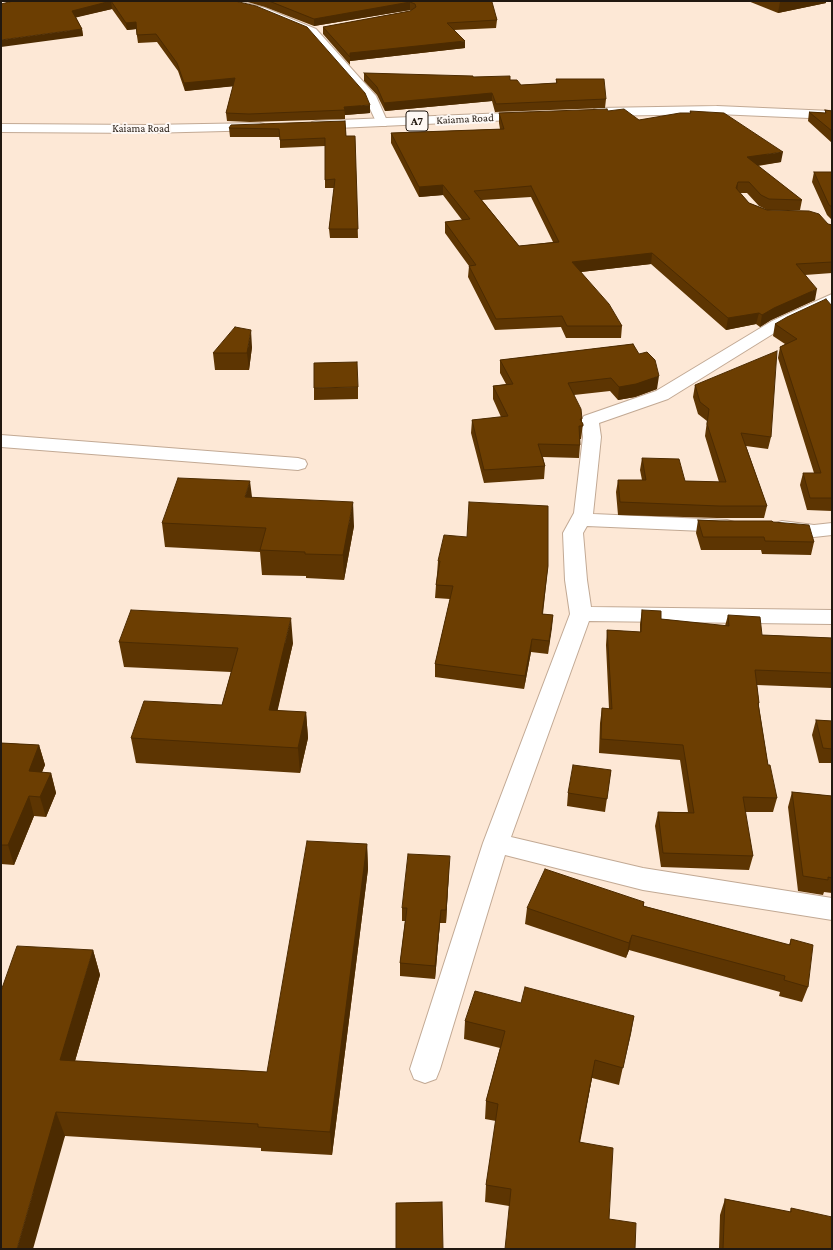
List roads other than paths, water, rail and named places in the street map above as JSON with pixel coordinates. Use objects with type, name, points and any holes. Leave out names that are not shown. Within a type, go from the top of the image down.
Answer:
[{"type":"main road","points":[[226,1],[261,10],[312,31],[372,99],[382,123]]},
{"type":"main road","points":[[312,31],[327,29]]},
{"type":"main road","points":[[584,113],[638,110],[717,110],[832,115]]},
{"type":"main road","name":"Kaiama Road","points":[[304,126],[538,116]]},
{"type":"main road","name":"Kaiama Road","points":[[1,128],[147,129],[273,127]]},
{"type":"main road","points":[[425,1070],[496,843],[581,614],[576,580],[573,533],[584,513],[592,437],[590,420],[662,395],[778,324],[832,299]]},
{"type":"main road","points":[[1,441],[298,464]]},
{"type":"main road","points":[[581,520],[756,526],[814,531],[832,529]]},
{"type":"main road","points":[[581,614],[832,617]]},
{"type":"main road","points":[[496,843],[643,880],[832,910]]}]
